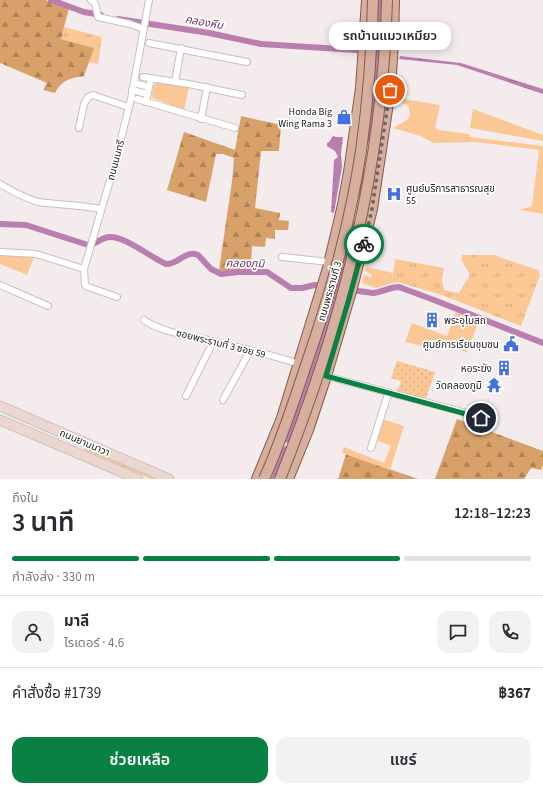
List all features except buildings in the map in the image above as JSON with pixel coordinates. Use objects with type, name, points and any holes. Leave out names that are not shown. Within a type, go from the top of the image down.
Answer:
[{"type":"main road","name":"ถนนพระรามที่ 3","points":[[257,479],[282,418],[299,364],[322,288],[343,205],[355,137],[361,88],[367,0]]},
{"type":"main road","name":"ถนนพระรามที่ 3","points":[[264,479],[283,432],[309,359],[327,301],[341,248],[356,178],[366,113],[370,70],[373,0]]},
{"type":"main road","name":"ถนนพระรามที่ 3","points":[[280,479],[302,422],[340,306],[361,225],[379,115],[385,50],[387,0]]},
{"type":"main road","name":"ถนนพระรามที่ 3","points":[[288,479],[308,430],[326,376],[349,299],[372,209],[390,90],[394,0]]},
{"type":"main road","name":"ถนนยานนาวา","points":[[0,406],[169,479]]},
{"type":"main road","points":[[282,418],[285,426],[293,431],[308,430]]},
{"type":"main road","name":"ถนนยานนาวา","points":[[0,420],[138,479]]},
{"type":"main road","points":[[39,423],[40,428],[79,445],[79,450],[73,451]]},
{"type":"street","points":[[91,0],[95,3],[96,14],[102,19],[145,25]]},
{"type":"street","name":"ถนนนนทรี","points":[[117,297],[85,285],[84,270],[90,245],[113,170],[128,108],[149,0]]},
{"type":"street","points":[[149,43],[247,62]]},
{"type":"street","points":[[175,82],[181,48]]},
{"type":"street","points":[[143,77],[207,87],[242,95]]},
{"type":"street","points":[[146,102],[151,78]]},
{"type":"street","points":[[133,86],[149,87]]},
{"type":"street","points":[[133,86],[147,94]]},
{"type":"street","points":[[201,119],[207,87]]},
{"type":"street","points":[[79,128],[84,104],[88,97],[93,95],[128,108]]},
{"type":"street","points":[[137,99],[235,128]]},
{"type":"street","points":[[0,184],[20,195],[38,202],[85,206],[101,209]]},
{"type":"street","points":[[0,252],[36,254],[84,270]]},
{"type":"street","points":[[282,257],[329,262]]},
{"type":"street","points":[[0,285],[48,306]]},
{"type":"street","name":"ซอยพระรามที่ 3 ซอย 59","points":[[144,320],[150,324],[171,331],[276,356],[299,364]]},
{"type":"street","points":[[186,396],[213,342]]},
{"type":"street","points":[[223,400],[250,351]]},
{"type":"street","points":[[326,376],[388,394],[459,411],[491,422]]},
{"type":"street","points":[[371,448],[388,394]]},
{"type":"green space","points":[[0,0],[45,0],[69,8],[61,39],[94,48],[84,76],[67,80],[55,93],[43,90],[47,83],[0,63]]},
{"type":"green space","points":[[64,27],[102,37],[98,64],[89,62],[94,48],[61,39]]},
{"type":"green space","points":[[157,83],[189,87],[184,110],[153,98],[152,95],[154,85]]},
{"type":"green space","points":[[397,98],[440,105],[435,128],[439,130],[469,134],[470,137],[543,146],[543,214],[519,210],[532,206],[539,150],[476,142],[434,143],[420,136],[393,128],[407,120],[410,115],[408,105],[400,102]]},
{"type":"green space","points":[[473,109],[543,135],[543,141],[470,128]]},
{"type":"green space","points":[[241,116],[281,125],[279,151],[261,151],[255,208],[280,213],[279,220],[289,221],[288,230],[275,230],[275,239],[266,238],[265,247],[252,246],[251,269],[224,271],[219,270],[234,158],[223,154],[216,154],[206,202],[167,190],[184,132],[235,150]]},
{"type":"green space","points":[[0,254],[34,257],[27,275],[0,264]]},
{"type":"green space","points":[[462,255],[493,255],[538,270],[540,275],[521,326],[442,295],[398,282],[392,283],[395,259],[444,268],[442,280],[444,290],[459,293],[470,275],[462,261]]},
{"type":"green space","points":[[366,267],[393,273],[392,283],[376,288],[362,283],[364,274],[371,278],[372,275],[365,271]]},
{"type":"green space","points":[[456,312],[479,321],[467,352],[435,343],[429,348],[405,342],[412,323],[447,336]]},
{"type":"green space","points":[[397,361],[435,372],[425,401],[397,393],[401,381],[391,378]]},
{"type":"green space","points":[[382,419],[404,426],[390,470],[342,453],[344,447],[384,463],[391,446],[376,440]]},
{"type":"green space","points":[[457,419],[543,451],[543,465],[541,470],[531,468],[524,479],[435,479]]},
{"type":"green space","points":[[85,447],[157,479],[151,479],[85,451]]},
{"type":"green space","points":[[346,454],[418,479],[338,479]]},
{"type":"water","points":[[400,56],[461,63],[543,89],[543,94],[457,65],[399,59]]},
{"type":"water","points":[[333,136],[343,137],[341,154],[342,167],[334,213],[331,212],[334,160],[338,157],[335,151],[327,146],[327,143]]},
{"type":"waterway","name":"คลองหีบ","points":[[51,0],[84,12],[101,15]]},
{"type":"waterway","points":[[370,140],[378,70],[380,0]]},
{"type":"waterway","name":"คลองหีบ","points":[[118,19],[209,33],[261,44],[356,50]]},
{"type":"waterway","points":[[361,193],[365,173]]},
{"type":"waterway","name":"คลองภูมิ","points":[[0,224],[26,225],[88,245],[109,237],[115,238],[130,243],[166,264],[170,264],[186,255],[194,254],[198,255],[211,269],[221,274],[238,272],[267,272],[291,288],[302,288],[315,285],[373,293],[399,287],[543,343]]},
{"type":"waterway","points":[[289,441],[320,350],[355,224]]},
{"type":"waterway","points":[[274,479],[286,449]]},
{"type":"way so far","points":[[364,244],[372,209],[390,90]]},
{"type":"place","name":"รถบ้านแมวเหมียว","points":[[390,90]]},
{"type":"place","name":"Honda Big Wing Rama 3","points":[[344,117]]},
{"type":"place","name":"ศูนย์บริการสาธารณสุข 55","points":[[394,194]]},
{"type":"place","name":"พระอุโบสถ","points":[[432,320]]},
{"type":"place","name":"ศูนย์การเรียนชุมชน","points":[[511,344]]},
{"type":"place","name":"หอระฆัง","points":[[504,368]]},
{"type":"place","name":"วัดคลองภูมิ","points":[[494,385]]},
{"type":"route","points":[[364,244],[326,376],[481,418]]}]
